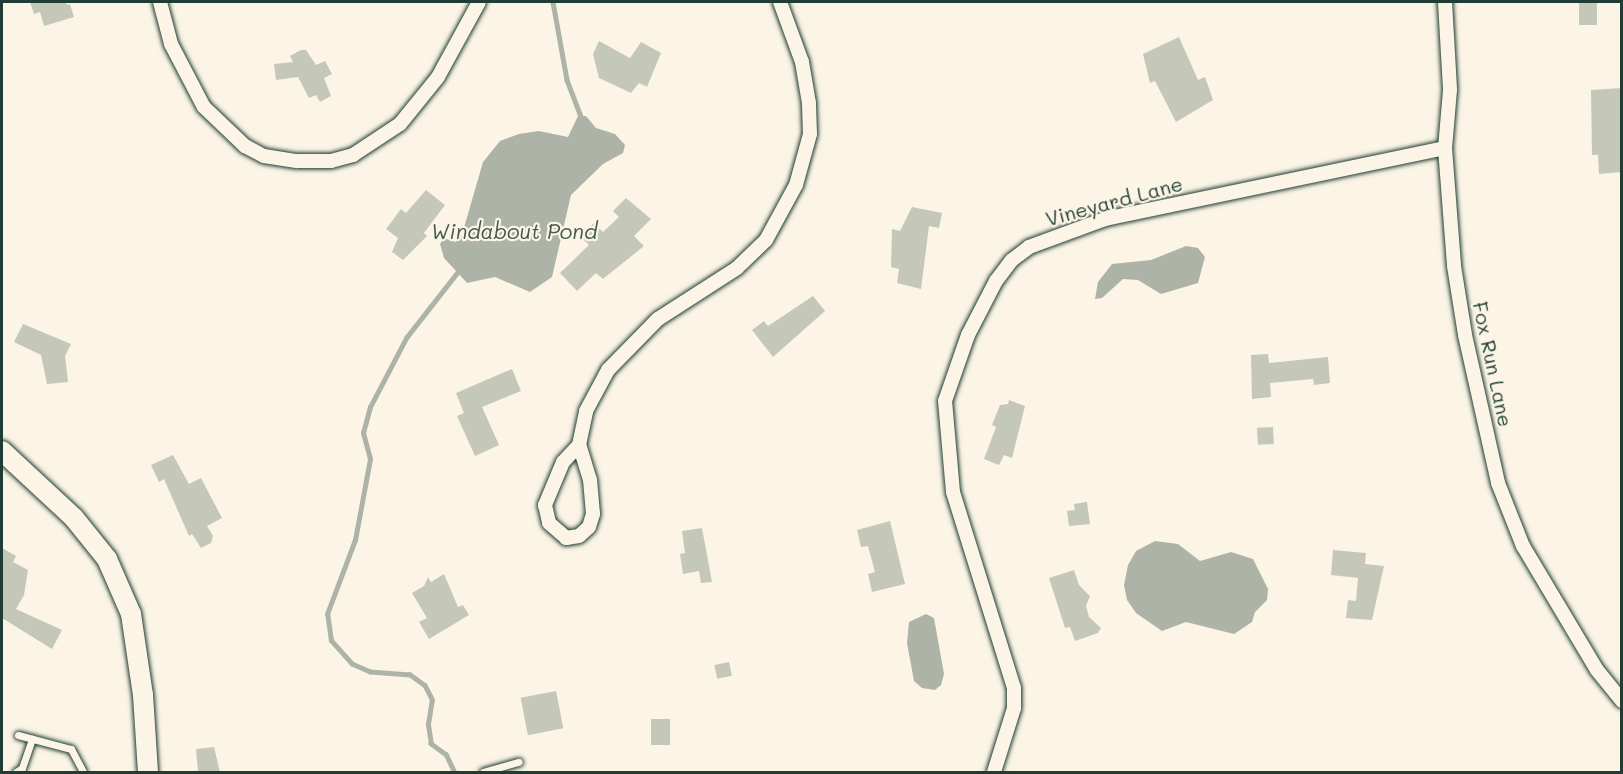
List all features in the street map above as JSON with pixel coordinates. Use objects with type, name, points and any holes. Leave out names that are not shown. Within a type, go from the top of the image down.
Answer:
[{"type":"street","points":[[160,2],[171,44],[204,107],[245,146],[264,156],[297,161],[331,160],[354,155],[400,124],[438,77],[479,2]]},
{"type":"street","points":[[579,445],[563,462],[545,505],[549,523],[566,538],[579,536],[589,527],[593,514],[590,480],[579,445],[586,411],[608,370],[658,319],[737,268],[766,240],[796,185],[810,134],[809,103],[802,62],[780,2]]},
{"type":"street","name":"Fox Run Lane","points":[[1445,2],[1450,90],[1445,148],[1454,266],[1465,335],[1504,506],[1522,546],[1597,670],[1622,701]]},
{"type":"street","name":"Vineyard Lane","points":[[994,772],[1014,708],[1014,688],[953,492],[945,401],[968,335],[996,281],[1012,260],[1029,247],[1105,219],[1286,178],[1445,148]]},
{"type":"street","points":[[2,451],[74,518],[107,559],[131,614],[143,695],[148,772]]},
{"type":"lane","points":[[18,735],[71,749],[83,772]]},
{"type":"lane","points":[[16,772],[22,768],[32,739]]},
{"type":"lane","points":[[483,772],[519,762]]},
{"type":"water","name":"Windabout Pond","points":[[578,116],[586,116],[596,128],[615,134],[625,145],[623,153],[603,164],[571,195],[552,277],[530,292],[495,277],[467,283],[444,258],[440,244],[444,238],[455,242],[461,238],[483,162],[500,141],[519,134],[539,131],[568,137]]},
{"type":"water","points":[[1186,246],[1198,248],[1205,257],[1198,283],[1161,294],[1138,280],[1123,279],[1102,298],[1095,299],[1098,282],[1112,264],[1151,260]]},
{"type":"water","points":[[1155,541],[1178,544],[1200,561],[1231,552],[1253,559],[1268,589],[1267,600],[1255,612],[1252,622],[1234,634],[1186,622],[1162,631],[1136,613],[1127,600],[1124,585],[1128,565],[1136,551]]},
{"type":"water","points":[[926,614],[934,618],[944,674],[941,685],[935,690],[922,688],[914,681],[907,643],[909,622]]},
{"type":"building","points":[[30,2],[66,2],[67,5],[70,4],[74,17],[44,26],[40,12],[34,14]]},
{"type":"building","points":[[1579,2],[1597,2],[1597,25],[1579,25]]},
{"type":"building","points":[[1179,37],[1198,80],[1205,77],[1213,100],[1176,122],[1155,81],[1150,83],[1143,54]]},
{"type":"building","points":[[599,41],[630,58],[641,42],[661,53],[647,87],[639,83],[631,93],[599,78],[593,54]]},
{"type":"building","points":[[306,50],[316,65],[325,61],[332,74],[324,78],[331,96],[320,102],[316,95],[309,98],[298,77],[276,80],[274,64],[293,62],[290,56]]},
{"type":"building","points":[[1622,88],[1622,172],[1599,174],[1598,155],[1592,155],[1591,90]]},
{"type":"building","points":[[426,190],[445,205],[424,233],[427,236],[403,260],[392,252],[398,238],[386,229],[401,209],[406,213]]},
{"type":"building","points":[[626,198],[651,219],[634,236],[644,246],[603,279],[596,273],[577,291],[560,273],[589,245],[580,236],[594,223],[603,232],[619,217],[613,211]]},
{"type":"building","points":[[912,207],[942,213],[939,228],[929,226],[921,289],[897,283],[899,269],[891,267],[892,229],[900,231]]},
{"type":"building","points":[[813,296],[825,311],[773,357],[752,330],[764,321],[768,326]]},
{"type":"building","points":[[23,324],[71,344],[65,356],[68,382],[47,384],[41,355],[14,342]]},
{"type":"building","points":[[1268,354],[1269,363],[1328,357],[1330,383],[1314,385],[1313,379],[1270,383],[1271,397],[1252,399],[1251,355]]},
{"type":"building","points":[[512,369],[521,391],[482,407],[499,445],[475,456],[457,416],[464,413],[456,393]]},
{"type":"building","points":[[1009,400],[1025,406],[1012,458],[1004,455],[999,465],[984,459],[996,427],[992,425],[1000,405],[1008,404]]},
{"type":"building","points":[[1273,427],[1274,444],[1258,445],[1257,428]]},
{"type":"building","points":[[173,455],[189,484],[201,478],[222,518],[207,526],[213,536],[211,543],[201,548],[192,534],[189,536],[164,479],[159,482],[151,465]]},
{"type":"building","points":[[1087,502],[1090,524],[1069,526],[1067,511],[1075,510],[1074,504]]},
{"type":"building","points":[[890,521],[905,584],[872,592],[868,574],[875,572],[868,546],[861,547],[857,530]]},
{"type":"building","points":[[702,528],[712,582],[701,583],[699,571],[683,574],[680,554],[685,553],[682,531]]},
{"type":"building","points":[[2,548],[16,556],[13,562],[28,570],[24,595],[16,609],[62,630],[52,649],[2,618]]},
{"type":"building","points":[[1333,550],[1366,553],[1365,564],[1384,566],[1372,620],[1346,618],[1348,600],[1356,601],[1358,578],[1331,575]]},
{"type":"building","points":[[1074,570],[1079,585],[1090,596],[1086,606],[1089,617],[1101,628],[1098,633],[1075,641],[1070,627],[1065,628],[1049,578]]},
{"type":"building","points":[[444,574],[458,607],[463,605],[469,615],[429,639],[419,622],[427,618],[412,593],[424,586],[428,577],[431,582]]},
{"type":"building","points":[[729,662],[732,676],[717,679],[714,665]]},
{"type":"building","points":[[556,691],[563,728],[528,735],[521,698]]},
{"type":"building","points":[[651,719],[670,719],[670,745],[651,745]]},
{"type":"building","points":[[214,747],[220,772],[198,772],[196,749]]},
{"type":"waterway","points":[[553,2],[567,80],[582,119]]},
{"type":"waterway","points":[[454,772],[446,755],[431,744],[428,724],[432,700],[425,686],[410,675],[370,672],[352,664],[331,641],[327,614],[355,540],[370,459],[363,433],[370,407],[406,338],[460,269]]}]
